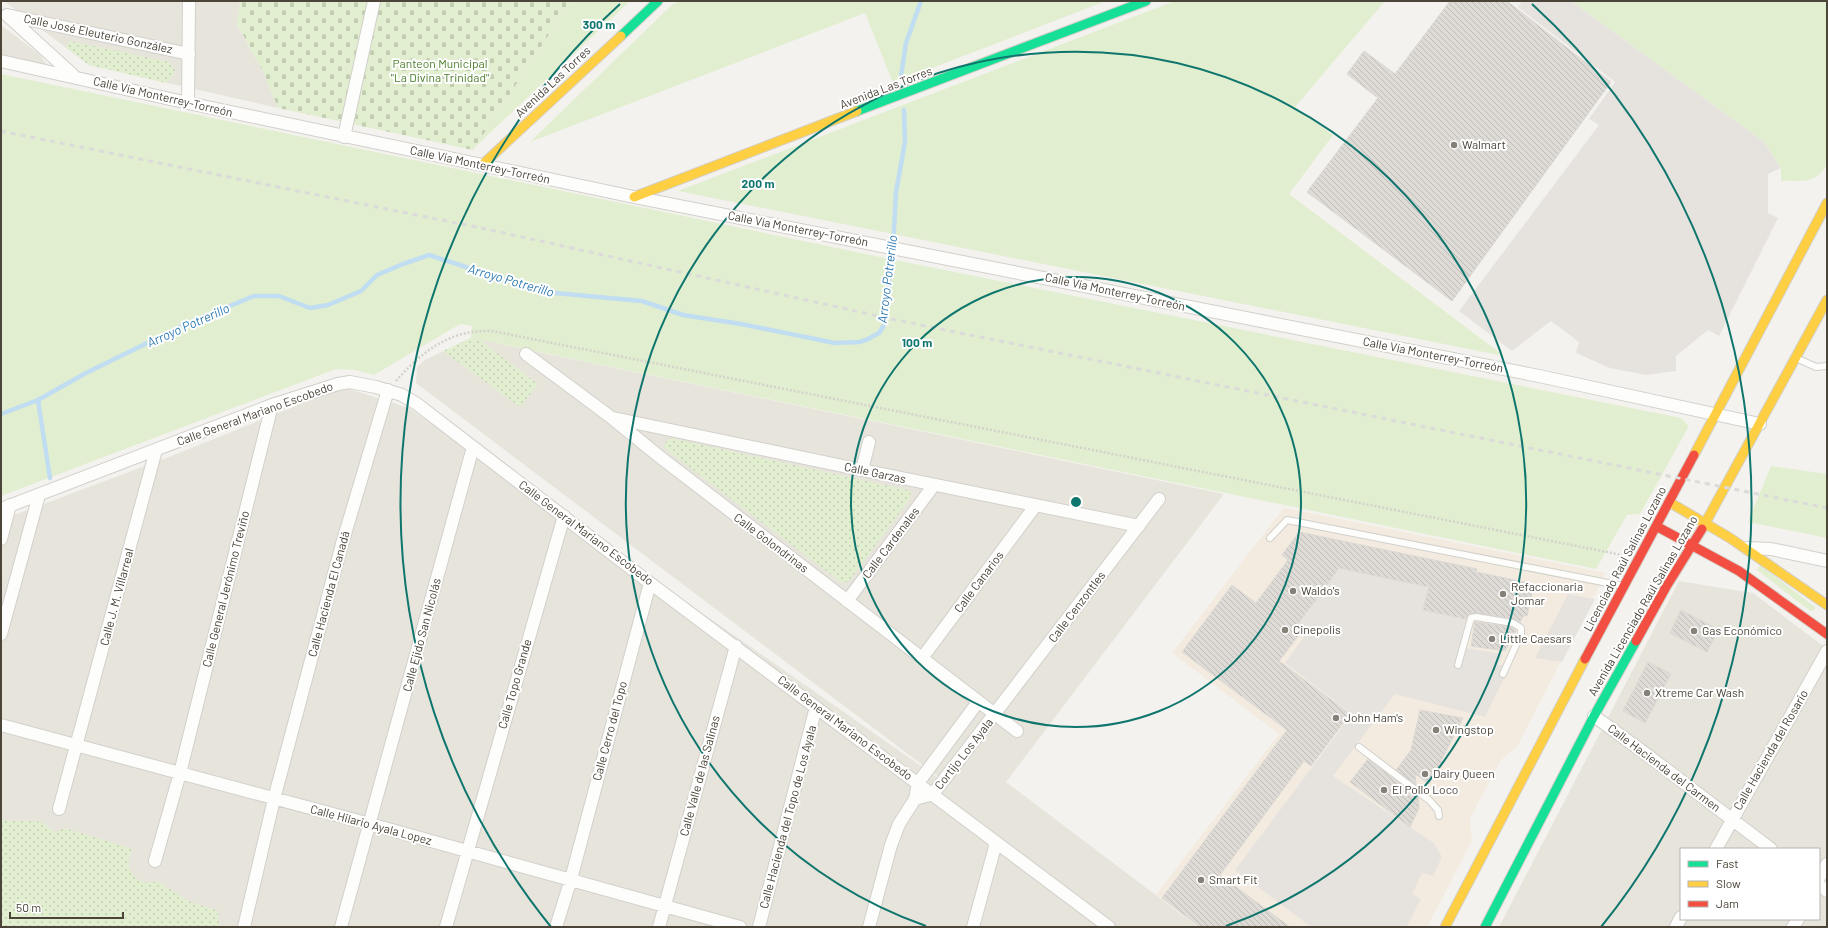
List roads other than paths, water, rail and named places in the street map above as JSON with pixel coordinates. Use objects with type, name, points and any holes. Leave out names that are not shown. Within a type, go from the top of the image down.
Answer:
[{"type":"main road","name":"Avenida Las Torres","points":[[482,165],[658,1]]},
{"type":"main road","name":"Avenida Las Torres","points":[[634,197],[1146,1]]},
{"type":"main road","name":"Licenciado Raúl Salinas Lozano","points":[[1445,927],[1510,800],[1638,558],[1716,416],[1827,203]]},
{"type":"main road","name":"Avenida Licenciado Raúl Salinas Lozano","points":[[1485,927],[1594,716],[1666,587],[1706,522],[1827,300]]},
{"type":"main road","points":[[1669,502],[1706,522],[1747,548],[1827,605]]},
{"type":"main road","points":[[1656,526],[1739,571],[1827,634]]},
{"type":"street","points":[[188,104],[189,1]]},
{"type":"street","points":[[344,136],[374,1]]},
{"type":"street","points":[[4,12],[73,76]]},
{"type":"street","name":"Calle José Eleuterio González","points":[[4,12],[189,54]]},
{"type":"street","name":"Calle Vía Monterrey-Torreón","points":[[1,60],[188,104],[634,197],[1538,376],[1716,416],[1760,424]]},
{"type":"street","name":"Calle Golondrinas","points":[[526,354],[612,418],[666,462],[1017,731]]},
{"type":"street","name":"Calle General Mariano Escobedo","points":[[6,507],[272,405],[326,388],[350,382],[388,390],[402,395],[417,404],[650,583],[1110,927]]},
{"type":"street","name":"Calle Hacienda El Canadá","points":[[244,927],[274,799],[342,544],[376,424],[388,390]]},
{"type":"street","name":"Calle General Jerónimo Treviño","points":[[155,861],[180,773],[272,405]]},
{"type":"street","name":"Calle Garzas","points":[[612,418],[1139,526]]},
{"type":"street","points":[[862,470],[868,442]]},
{"type":"street","name":"Calle Ejido San Nicolás","points":[[342,927],[474,447]]},
{"type":"street","name":"Calle J. M. Villarreal","points":[[59,809],[156,450]]},
{"type":"street","name":"Calle Cardenales","points":[[847,601],[934,485]]},
{"type":"street","points":[[1,634],[39,495]]},
{"type":"street","name":"Calle Cenzontles","points":[[995,714],[1159,499]]},
{"type":"street","name":"Calle Canarios","points":[[922,658],[1036,505]]},
{"type":"street","points":[[1,539],[6,507]]},
{"type":"street","name":"Calle Topo Grande","points":[[446,927],[564,516]]},
{"type":"street","points":[[1747,548],[1771,549],[1827,561]]},
{"type":"street","name":"Calle Cerro del Topo","points":[[556,927],[571,879],[650,583]]},
{"type":"street","name":"Calle Valle de las Salinas","points":[[659,927],[736,646]]},
{"type":"street","name":"Calle Hacienda del Rosario","points":[[1717,848],[1827,651]]},
{"type":"street","name":"Cortijo Los Ayala","points":[[918,783],[978,702]]},
{"type":"street","name":"Calle Hacienda del Topo de Los Ayala","points":[[759,927],[816,706]]},
{"type":"street","name":"Cortijo Los Ayala","points":[[933,794],[995,714]]},
{"type":"street","name":"Calle Hacienda del Carmen","points":[[1594,716],[1770,848]]},
{"type":"street","name":"Calle Hilario Ayala Lopez","points":[[1,725],[370,824],[740,927]]},
{"type":"street","points":[[869,927],[893,838],[903,815],[915,799],[918,783]]},
{"type":"street","points":[[915,799],[933,794]]},
{"type":"street","points":[[973,927],[996,843]]},
{"type":"street","points":[[1820,876],[1827,864]]},
{"type":"lane","points":[[1796,358],[1816,367],[1827,366]]},
{"type":"lane","points":[[1270,538],[1287,520],[1623,586]]},
{"type":"lane","points":[[1458,665],[1471,618],[1476,617],[1513,623],[1521,628],[1521,634],[1503,674]]},
{"type":"lane","points":[[1359,747],[1429,800],[1438,810],[1438,816]]},
{"type":"waterway","name":"Arroyo Potrerillo","points":[[901,76],[906,43],[921,1]]},
{"type":"waterway","name":"Arroyo Potrerillo","points":[[1,414],[38,400],[86,373],[186,324],[254,296],[279,296],[310,308],[328,305],[361,291],[377,275],[429,255],[544,292],[642,301],[683,315],[741,324],[835,343],[859,342],[866,340],[879,333],[884,325],[893,247],[896,192],[905,142],[904,110]]},
{"type":"waterway","points":[[38,400],[50,478]]},
{"type":"railway","points":[[1,131],[486,229],[896,320],[1827,508]]},
{"type":"place","name":"Walmart","points":[[1454,145]]},
{"type":"place","name":"Waldo's","points":[[1293,591]]},
{"type":"place","name":"Refaccionaria Jomar","points":[[1503,594]]},
{"type":"place","name":"Cinepolis","points":[[1285,630]]},
{"type":"place","name":"Gas Económico","points":[[1694,631]]},
{"type":"place","name":"Little Caesars","points":[[1492,639]]},
{"type":"place","name":"Xtreme Car Wash","points":[[1647,693]]},
{"type":"place","name":"John Ham's","points":[[1336,718]]},
{"type":"place","name":"Wingstop","points":[[1436,730]]},
{"type":"place","name":"Dairy Queen","points":[[1425,774]]},
{"type":"place","name":"El Pollo Loco","points":[[1384,790]]},
{"type":"place","name":"Smart Fit","points":[[1201,880]]},
{"type":"park label","name":"Panteon Municipal \"La Divina Trinidad\"","points":[[440,71]]}]
